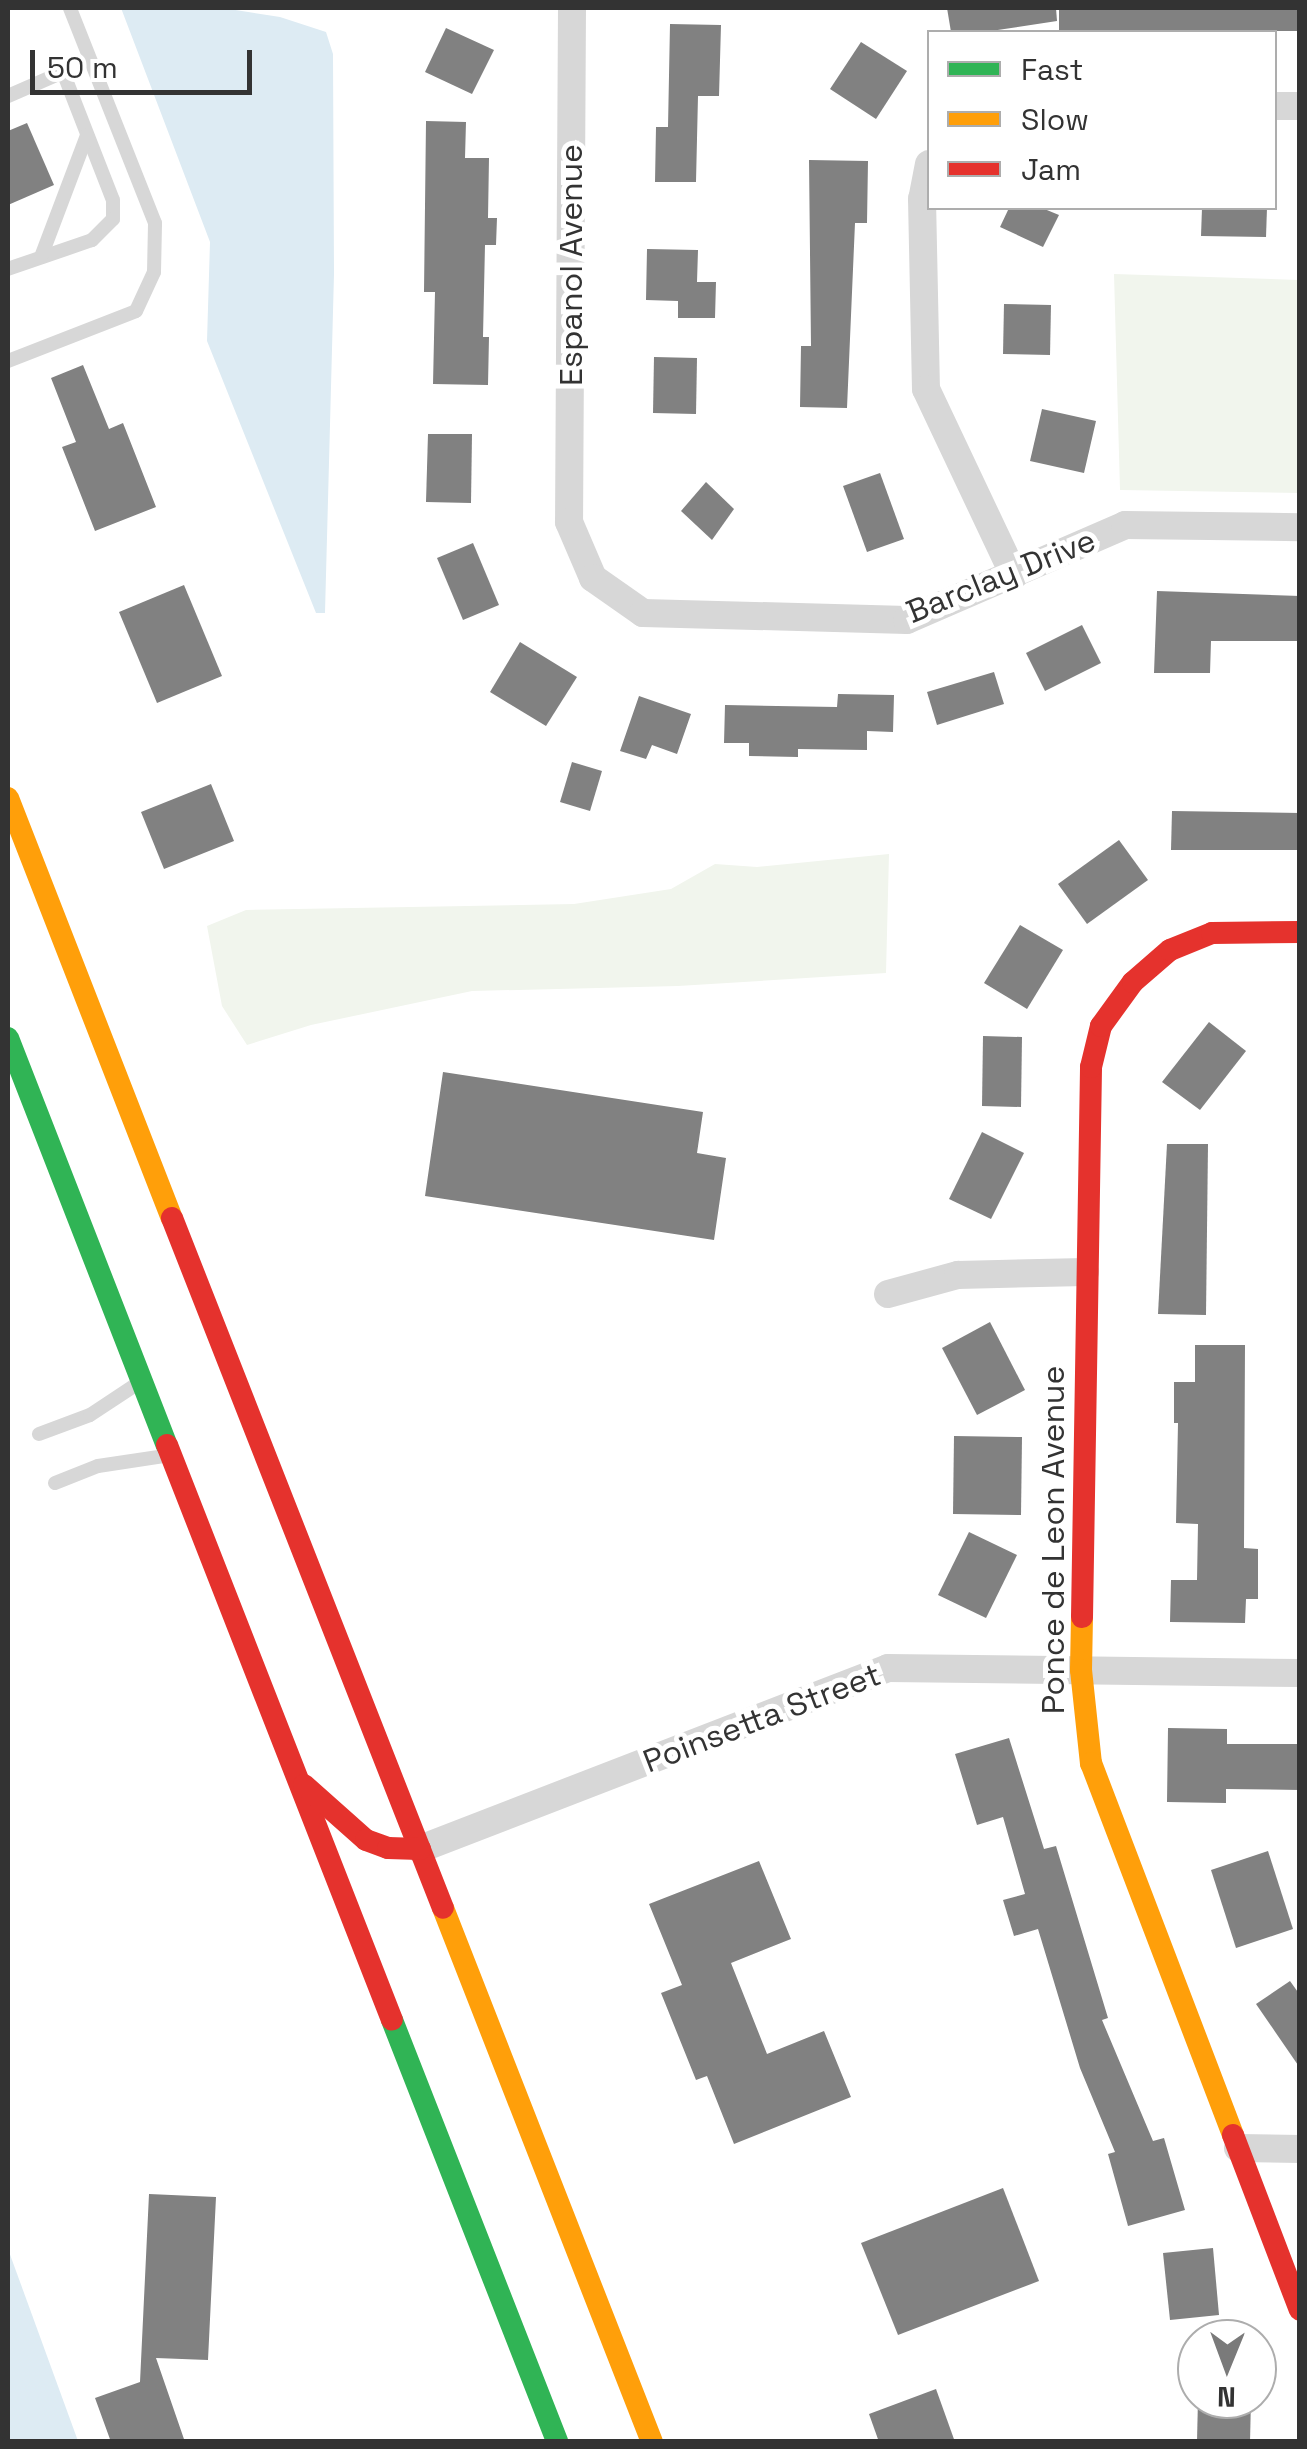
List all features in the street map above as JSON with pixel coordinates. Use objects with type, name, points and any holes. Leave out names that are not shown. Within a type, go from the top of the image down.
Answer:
[{"type":"main road","points":[[8,798],[652,2442]]},
{"type":"main road","name":"Ponce de Leon Avenue","points":[[1300,932],[1212,933],[1170,950],[1133,982],[1101,1026],[1091,1066],[1081,1670],[1090,1763],[1300,2310]]},
{"type":"main road","points":[[8,1038],[557,2442]]},
{"type":"main road","points":[[298,1780],[366,1840],[388,1848],[420,1849]]},
{"type":"street","name":"Espanol Avenue","points":[[569,522],[572,8]]},
{"type":"street","points":[[927,177],[922,199],[926,389],[1014,575]]},
{"type":"street","name":"Barclay Drive","points":[[569,522],[593,578],[643,613],[907,620],[1125,525],[1300,528]]},
{"type":"street","points":[[888,1294],[958,1275],[1085,1272]]},
{"type":"street","name":"Poinsetta Street","points":[[420,1849],[888,1668],[1300,1673]]},
{"type":"street","points":[[1238,2148],[1300,2149]]},
{"type":"lane","points":[[8,361],[136,311],[154,272],[155,223],[70,8]]},
{"type":"lane","points":[[8,96],[63,72],[113,209],[113,219],[92,240],[8,269]]},
{"type":"lane","points":[[41,257],[87,134]]},
{"type":"lane","points":[[113,209],[145,198]]},
{"type":"lane","points":[[39,1434],[90,1415],[142,1380]]},
{"type":"lane","points":[[55,1483],[98,1466],[170,1455]]},
{"type":"shaded area","points":[[121,8],[223,8],[280,17],[326,32],[333,54],[334,274],[325,613],[316,613],[207,341],[210,242]]},
{"type":"shaded area","points":[[1114,274],[1299,280],[1299,493],[1120,490]]},
{"type":"shaded area","points":[[889,854],[886,973],[678,986],[472,991],[311,1025],[247,1045],[222,1006],[207,926],[246,910],[574,904],[671,889],[715,864],[757,867]]},
{"type":"shaded area","points":[[8,2249],[78,2441],[8,2441]]},
{"type":"building","points":[[947,8],[1056,8],[1057,21],[997,30],[951,30]]},
{"type":"building","points":[[1059,8],[1300,8],[1300,31],[1059,30]]},
{"type":"building","points":[[670,24],[721,25],[719,96],[698,96],[696,182],[655,182],[656,127],[668,127]]},
{"type":"building","points":[[446,28],[494,50],[472,94],[425,72]]},
{"type":"building","points":[[861,42],[907,71],[876,119],[830,89]]},
{"type":"building","points":[[426,121],[466,122],[465,158],[489,158],[488,218],[497,218],[496,245],[485,245],[483,337],[489,337],[488,385],[433,384],[435,292],[424,292]]},
{"type":"building","points":[[27,123],[54,185],[8,205],[8,131]]},
{"type":"building","points":[[809,160],[868,161],[867,223],[855,223],[847,408],[800,407],[801,346],[811,346]]},
{"type":"building","points":[[1008,210],[1047,210],[1059,215],[1043,247],[1000,227]]},
{"type":"building","points":[[1202,210],[1267,210],[1266,237],[1201,236]]},
{"type":"building","points":[[647,249],[698,250],[697,282],[716,282],[715,318],[678,318],[678,301],[646,300]]},
{"type":"building","points":[[1004,304],[1051,305],[1050,355],[1003,354]]},
{"type":"building","points":[[654,357],[697,358],[696,414],[653,413]]},
{"type":"building","points":[[83,365],[109,429],[123,423],[156,507],[95,531],[62,447],[76,442],[51,378]]},
{"type":"building","points":[[1042,409],[1096,421],[1084,473],[1030,461]]},
{"type":"building","points":[[428,434],[472,434],[471,503],[426,502]]},
{"type":"building","points":[[880,473],[904,539],[867,552],[843,486]]},
{"type":"building","points":[[706,482],[734,509],[712,540],[681,511]]},
{"type":"building","points":[[473,543],[499,605],[463,620],[437,558]]},
{"type":"building","points":[[184,585],[222,676],[157,703],[119,612]]},
{"type":"building","points":[[1157,591],[1300,596],[1300,641],[1211,641],[1210,673],[1154,673]]},
{"type":"building","points":[[1082,625],[1101,663],[1045,691],[1026,653]]},
{"type":"building","points":[[520,642],[577,677],[546,726],[490,692]]},
{"type":"building","points":[[994,672],[1004,704],[937,725],[927,692]]},
{"type":"building","points":[[838,694],[894,695],[893,732],[867,731],[867,750],[798,749],[798,757],[749,756],[749,743],[724,743],[725,705],[837,707]]},
{"type":"building","points":[[639,696],[691,714],[677,754],[652,745],[646,759],[620,751]]},
{"type":"building","points":[[572,762],[602,771],[590,811],[560,802]]},
{"type":"building","points":[[211,784],[234,841],[164,869],[141,812]]},
{"type":"building","points":[[1172,811],[1300,813],[1300,850],[1171,850]]},
{"type":"building","points":[[1119,840],[1148,880],[1087,924],[1058,884]]},
{"type":"building","points":[[1020,925],[1063,950],[1027,1009],[984,983]]},
{"type":"building","points":[[1209,1022],[1246,1051],[1200,1110],[1162,1082]]},
{"type":"building","points":[[983,1036],[1022,1037],[1021,1107],[982,1106]]},
{"type":"building","points":[[443,1072],[703,1112],[697,1153],[726,1158],[714,1240],[425,1196]]},
{"type":"building","points":[[982,1132],[1024,1153],[991,1219],[949,1199]]},
{"type":"building","points":[[1167,1144],[1208,1144],[1206,1315],[1158,1314]]},
{"type":"building","points":[[990,1322],[1025,1390],[977,1415],[942,1348]]},
{"type":"building","points":[[1195,1345],[1245,1345],[1244,1548],[1258,1549],[1258,1599],[1246,1599],[1245,1623],[1170,1622],[1171,1580],[1197,1580],[1198,1524],[1176,1523],[1178,1423],[1174,1423],[1174,1382],[1195,1382]]},
{"type":"building","points":[[954,1436],[1022,1437],[1021,1515],[953,1514]]},
{"type":"building","points":[[969,1532],[1017,1555],[986,1618],[938,1595]]},
{"type":"building","points":[[1168,1728],[1227,1729],[1227,1744],[1300,1744],[1300,1790],[1226,1789],[1226,1803],[1167,1802]]},
{"type":"building","points":[[1009,1738],[1044,1849],[1056,1846],[1108,2018],[1102,2020],[1153,2141],[1164,2138],[1185,2210],[1128,2226],[1108,2154],[1115,2152],[1080,2068],[1038,1929],[1014,1936],[1003,1900],[1025,1894],[1003,1817],[977,1825],[955,1754]]},
{"type":"building","points":[[1268,1851],[1293,1929],[1236,1948],[1211,1870]]},
{"type":"building","points":[[759,1861],[791,1939],[731,1963],[767,2054],[824,2031],[851,2097],[734,2144],[707,2076],[696,2080],[661,1993],[682,1985],[649,1904]]},
{"type":"building","points":[[1290,1981],[1300,1995],[1300,2068],[1256,2004]]},
{"type":"building","points":[[1003,2188],[1039,2281],[898,2335],[861,2243]]},
{"type":"building","points":[[149,2194],[216,2197],[208,2360],[156,2358],[185,2442],[111,2442],[95,2398],[140,2382]]},
{"type":"building","points":[[1213,2248],[1219,2315],[1170,2320],[1163,2253]]},
{"type":"building","points":[[936,2389],[955,2442],[879,2442],[869,2414]]},
{"type":"building","points":[[1198,2419],[1251,2419],[1250,2442],[1197,2441]]},
{"type":"traffic: fast","points":[[8,1038],[167,1445]]},
{"type":"traffic: fast","points":[[392,2020],[557,2442]]},
{"type":"traffic: slow","points":[[8,798],[172,1218]]},
{"type":"traffic: slow","points":[[1082,1617],[1081,1670],[1091,1763],[1233,2135]]},
{"type":"traffic: slow","points":[[443,1908],[652,2442]]},
{"type":"traffic: jam","points":[[1082,1617],[1091,1067],[1101,1026],[1133,982],[1170,950],[1212,933],[1300,932]]},
{"type":"traffic: jam","points":[[172,1218],[443,1908]]},
{"type":"traffic: jam","points":[[167,1445],[392,2020]]},
{"type":"traffic: jam","points":[[304,1785],[366,1840],[388,1848],[420,1849]]},
{"type":"traffic: jam","points":[[1233,2135],[1300,2310]]}]
